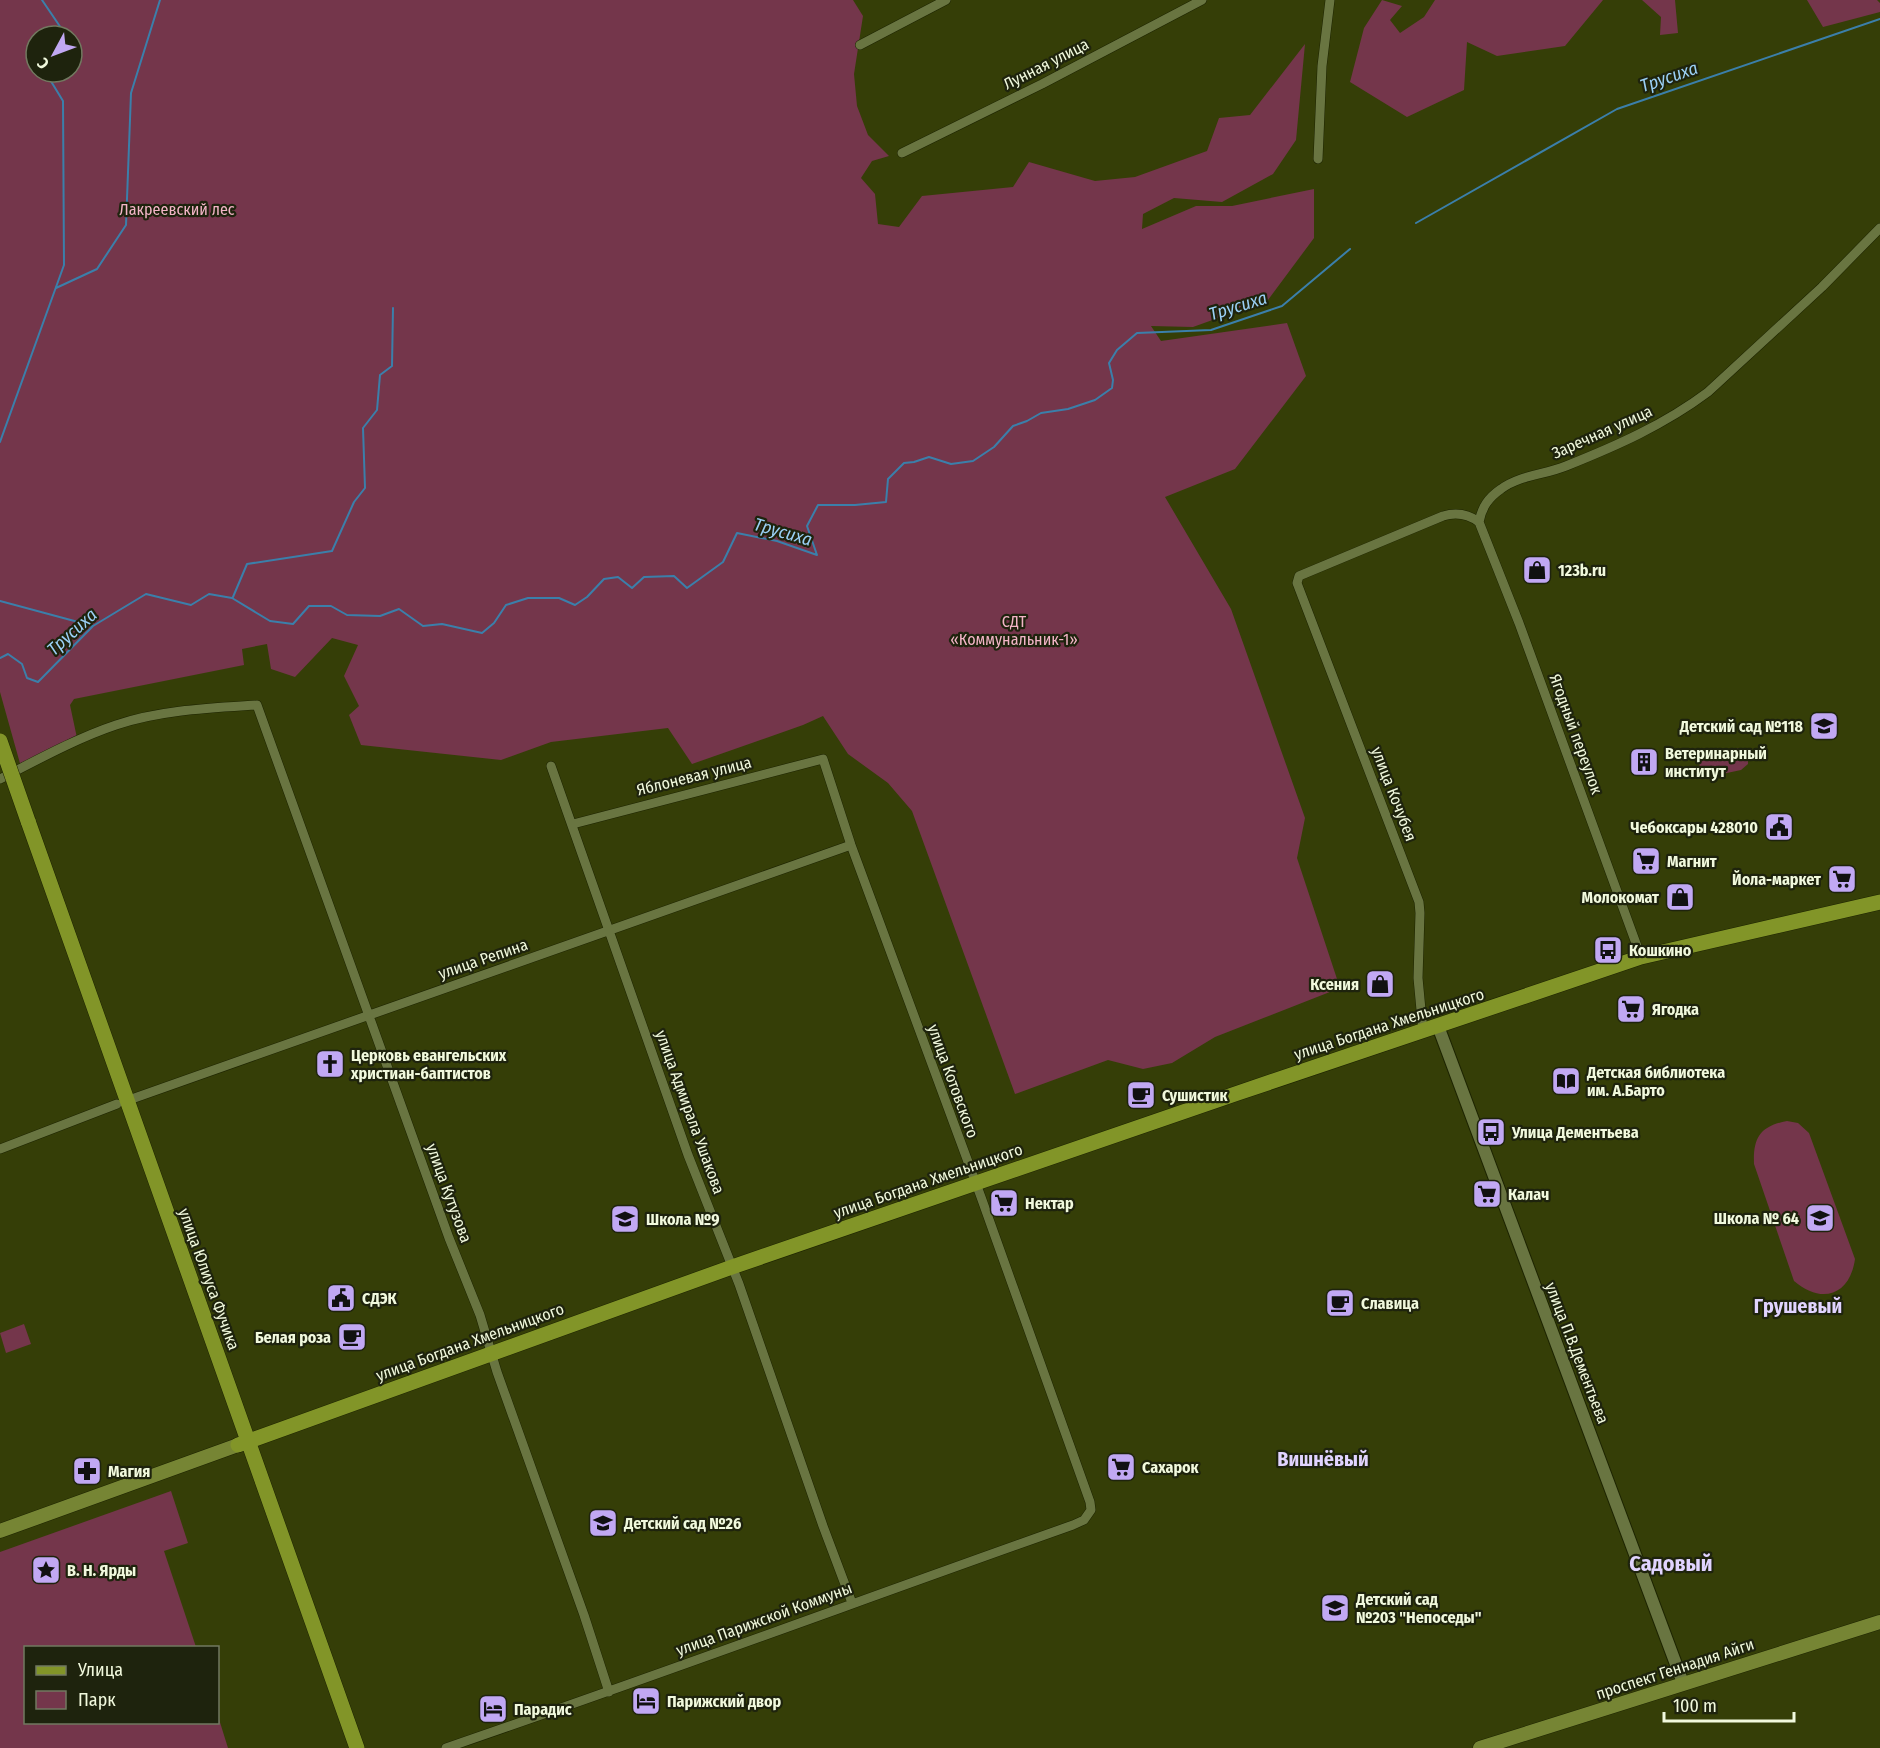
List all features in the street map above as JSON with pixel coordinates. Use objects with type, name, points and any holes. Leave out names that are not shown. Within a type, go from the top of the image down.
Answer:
[{"type":"main road","points":[[0,741],[24,823]]},
{"type":"main road","points":[[0,770],[24,823]]},
{"type":"main road","name":"улица Юлиуса Фучика","points":[[24,823],[243,1443],[357,1748]]},
{"type":"main road","name":"улица Богдана Хмельницкого","points":[[0,1531],[732,1267],[1641,957],[1880,902]]},
{"type":"main road","name":"улица Юлиуса Фучика","points":[[243,1443],[346,1748]]},
{"type":"main road","name":"проспект Геннадия Айги","points":[[1504,1748],[1880,1622]]},
{"type":"main road","name":"проспект Геннадия Айги","points":[[1480,1748],[1880,1630]]},
{"type":"street","points":[[860,45],[945,0]]},
{"type":"street","name":"Лунная улица","points":[[902,153],[1042,84],[1202,0]]},
{"type":"street","points":[[1318,159],[1322,66],[1330,0]]},
{"type":"street","name":"Заречная улица","points":[[1479,522],[1483,506],[1512,482],[1563,468],[1626,441],[1694,403],[1822,287],[1880,228]]},
{"type":"street","name":"улица Кочубея","points":[[1423,1031],[1418,978],[1419,902],[1296,584],[1299,576],[1443,516],[1452,513],[1466,515],[1479,522]]},
{"type":"street","name":"Ягодный переулок","points":[[1479,522],[1520,623],[1641,957]]},
{"type":"street","name":"улица Кутузова","points":[[0,779],[38,759],[117,725],[182,710],[257,705],[449,1238],[480,1315],[491,1353],[609,1692]]},
{"type":"street","name":"Яблоневая улица","points":[[573,824],[823,759]]},
{"type":"street","name":"улица Котовского","points":[[823,759],[851,845],[1090,1502],[1089,1515]]},
{"type":"street","name":"улица Адмирала Ушакова","points":[[551,766],[688,1155],[732,1267],[852,1603]]},
{"type":"street","name":"улица Репина","points":[[0,1149],[122,1103],[851,845]]},
{"type":"street","name":"улица П.В.Дементьева","points":[[1438,1026],[1685,1687]]},
{"type":"street","name":"улица Парижской Коммуны","points":[[446,1748],[458,1746],[1073,1525],[1089,1515]]},
{"type":"green space","points":[[0,0],[853,0],[863,16],[854,74],[857,106],[868,135],[889,156],[872,161],[861,178],[875,194],[878,224],[899,227],[922,196],[1013,187],[1029,162],[1095,181],[1135,177],[1207,151],[1219,118],[1250,115],[1305,44],[1296,140],[1273,174],[1222,202],[1174,198],[1143,214],[1142,229],[1196,206],[1232,206],[1314,189],[1314,238],[1268,300],[1193,327],[1151,326],[1161,341],[1287,323],[1306,376],[1235,469],[1165,497],[1231,609],[1305,818],[1297,858],[1340,988],[1215,1037],[1172,1063],[1143,1069],[1108,1060],[1015,1094],[912,811],[888,783],[848,754],[823,716],[692,764],[668,728],[551,742],[501,760],[361,745],[349,715],[359,706],[344,676],[358,645],[332,638],[295,677],[271,669],[267,644],[242,649],[244,665],[74,699],[70,705],[77,738],[21,767],[0,692]]},
{"type":"green space","points":[[1382,0],[1402,6],[1390,20],[1400,33],[1424,17],[1435,0],[1603,0],[1565,46],[1497,56],[1467,42],[1464,90],[1407,117],[1350,82],[1364,28]]},
{"type":"green space","points":[[1642,0],[1675,0],[1678,33],[1660,35],[1661,17]]},
{"type":"green space","points":[[1807,0],[1877,0],[1880,3],[1880,12],[1823,27]]},
{"type":"green space","points":[[1738,748],[1746,753],[1748,758],[1748,764],[1741,770],[1708,777],[1700,772],[1699,758],[1703,754]]},
{"type":"green space","points":[[1787,1121],[1798,1123],[1809,1133],[1855,1259],[1847,1281],[1833,1292],[1815,1293],[1794,1281],[1754,1164],[1755,1147],[1760,1135],[1770,1126]]},
{"type":"green space","points":[[24,1324],[31,1344],[6,1353],[0,1333]]},
{"type":"green space","points":[[171,1491],[188,1543],[164,1551],[196,1646],[24,1646],[24,1724],[219,1724],[219,1719],[228,1748],[0,1748],[0,1552]]},
{"type":"waterway","points":[[42,0],[58,24]]},
{"type":"waterway","points":[[56,288],[97,269],[126,225],[131,93],[160,0]]},
{"type":"waterway","name":"Трусиха","points":[[1416,223],[1617,109],[1880,19]]},
{"type":"waterway","points":[[0,442],[64,265],[63,101],[53,84]]},
{"type":"waterway","name":"Трусиха","points":[[0,658],[8,654],[22,664],[27,678],[38,682],[93,626],[146,594],[191,605],[209,594],[232,598],[270,621],[293,624],[309,606],[331,606],[347,615],[380,616],[399,609],[423,626],[442,624],[482,633],[494,623],[506,605],[528,598],[559,598],[575,605],[587,597],[604,579],[618,577],[632,588],[644,577],[674,576],[687,588],[723,562],[737,533],[777,541],[817,555],[807,526],[818,505],[886,502],[888,479],[904,463],[929,457],[951,464],[973,461],[994,447],[1013,426],[1041,413],[1068,409],[1095,400],[1112,388],[1113,380],[1109,363],[1117,350],[1137,333],[1211,330],[1282,306],[1350,249]]},
{"type":"waterway","points":[[233,597],[247,564],[332,551],[354,502],[365,488],[363,428],[377,410],[380,375],[392,366],[393,308]]},
{"type":"waterway","points":[[0,601],[93,626]]},
{"type":"place","name":"123b.ru","points":[[1537,570]]},
{"type":"place","name":"Детский сад №118","points":[[1824,726]]},
{"type":"place","name":"Ветеринарный институт","points":[[1644,762]]},
{"type":"place","name":"Чебоксары 428010","points":[[1779,827]]},
{"type":"place","name":"Магнит","points":[[1646,861]]},
{"type":"place","name":"Йола-маркет","points":[[1842,879]]},
{"type":"place","name":"Молокомат","points":[[1680,897]]},
{"type":"place","name":"Кошкино","points":[[1608,950]]},
{"type":"place","name":"Ксения","points":[[1380,984]]},
{"type":"place","name":"Ягодка","points":[[1631,1009]]},
{"type":"place","name":"Церковь евангельских христиан-баптистов","points":[[330,1064]]},
{"type":"place","name":"Детская библиотека им. А.Барто","points":[[1566,1081]]},
{"type":"place","name":"Сушистик","points":[[1141,1095]]},
{"type":"place","name":"Улица Дементьева","points":[[1491,1132]]},
{"type":"place","name":"Калач","points":[[1487,1194]]},
{"type":"place","name":"Нектар","points":[[1004,1203]]},
{"type":"place","name":"Школа № 64","points":[[1820,1218]]},
{"type":"place","name":"Школа №9","points":[[625,1219]]},
{"type":"place","name":"СДЭК","points":[[341,1298]]},
{"type":"place","name":"Славица","points":[[1340,1303]]},
{"type":"place","name":"Белая роза","points":[[352,1337]]},
{"type":"place","name":"Сахарок","points":[[1121,1467]]},
{"type":"place","name":"Магия","points":[[87,1471]]},
{"type":"place","name":"Детский сад №26","points":[[603,1523]]},
{"type":"place","name":"В. Н. Ярды","points":[[46,1570]]},
{"type":"place","name":"Детский сад №203 \"Непоседы\"","points":[[1335,1608]]},
{"type":"place","name":"Парижский двор","points":[[646,1701]]},
{"type":"place","name":"Парадис","points":[[493,1709]]},
{"type":"district","name":"Грушевый","points":[[1798,1306]]},
{"type":"district","name":"Вишнёвый","points":[[1323,1459]]},
{"type":"district","name":"Садовый","points":[[1671,1563]]},
{"type":"park label","name":"Лакреевский лес","points":[[177,209]]},
{"type":"park label","name":"СДТ «Коммунальник-1»","points":[[1014,630]]}]
